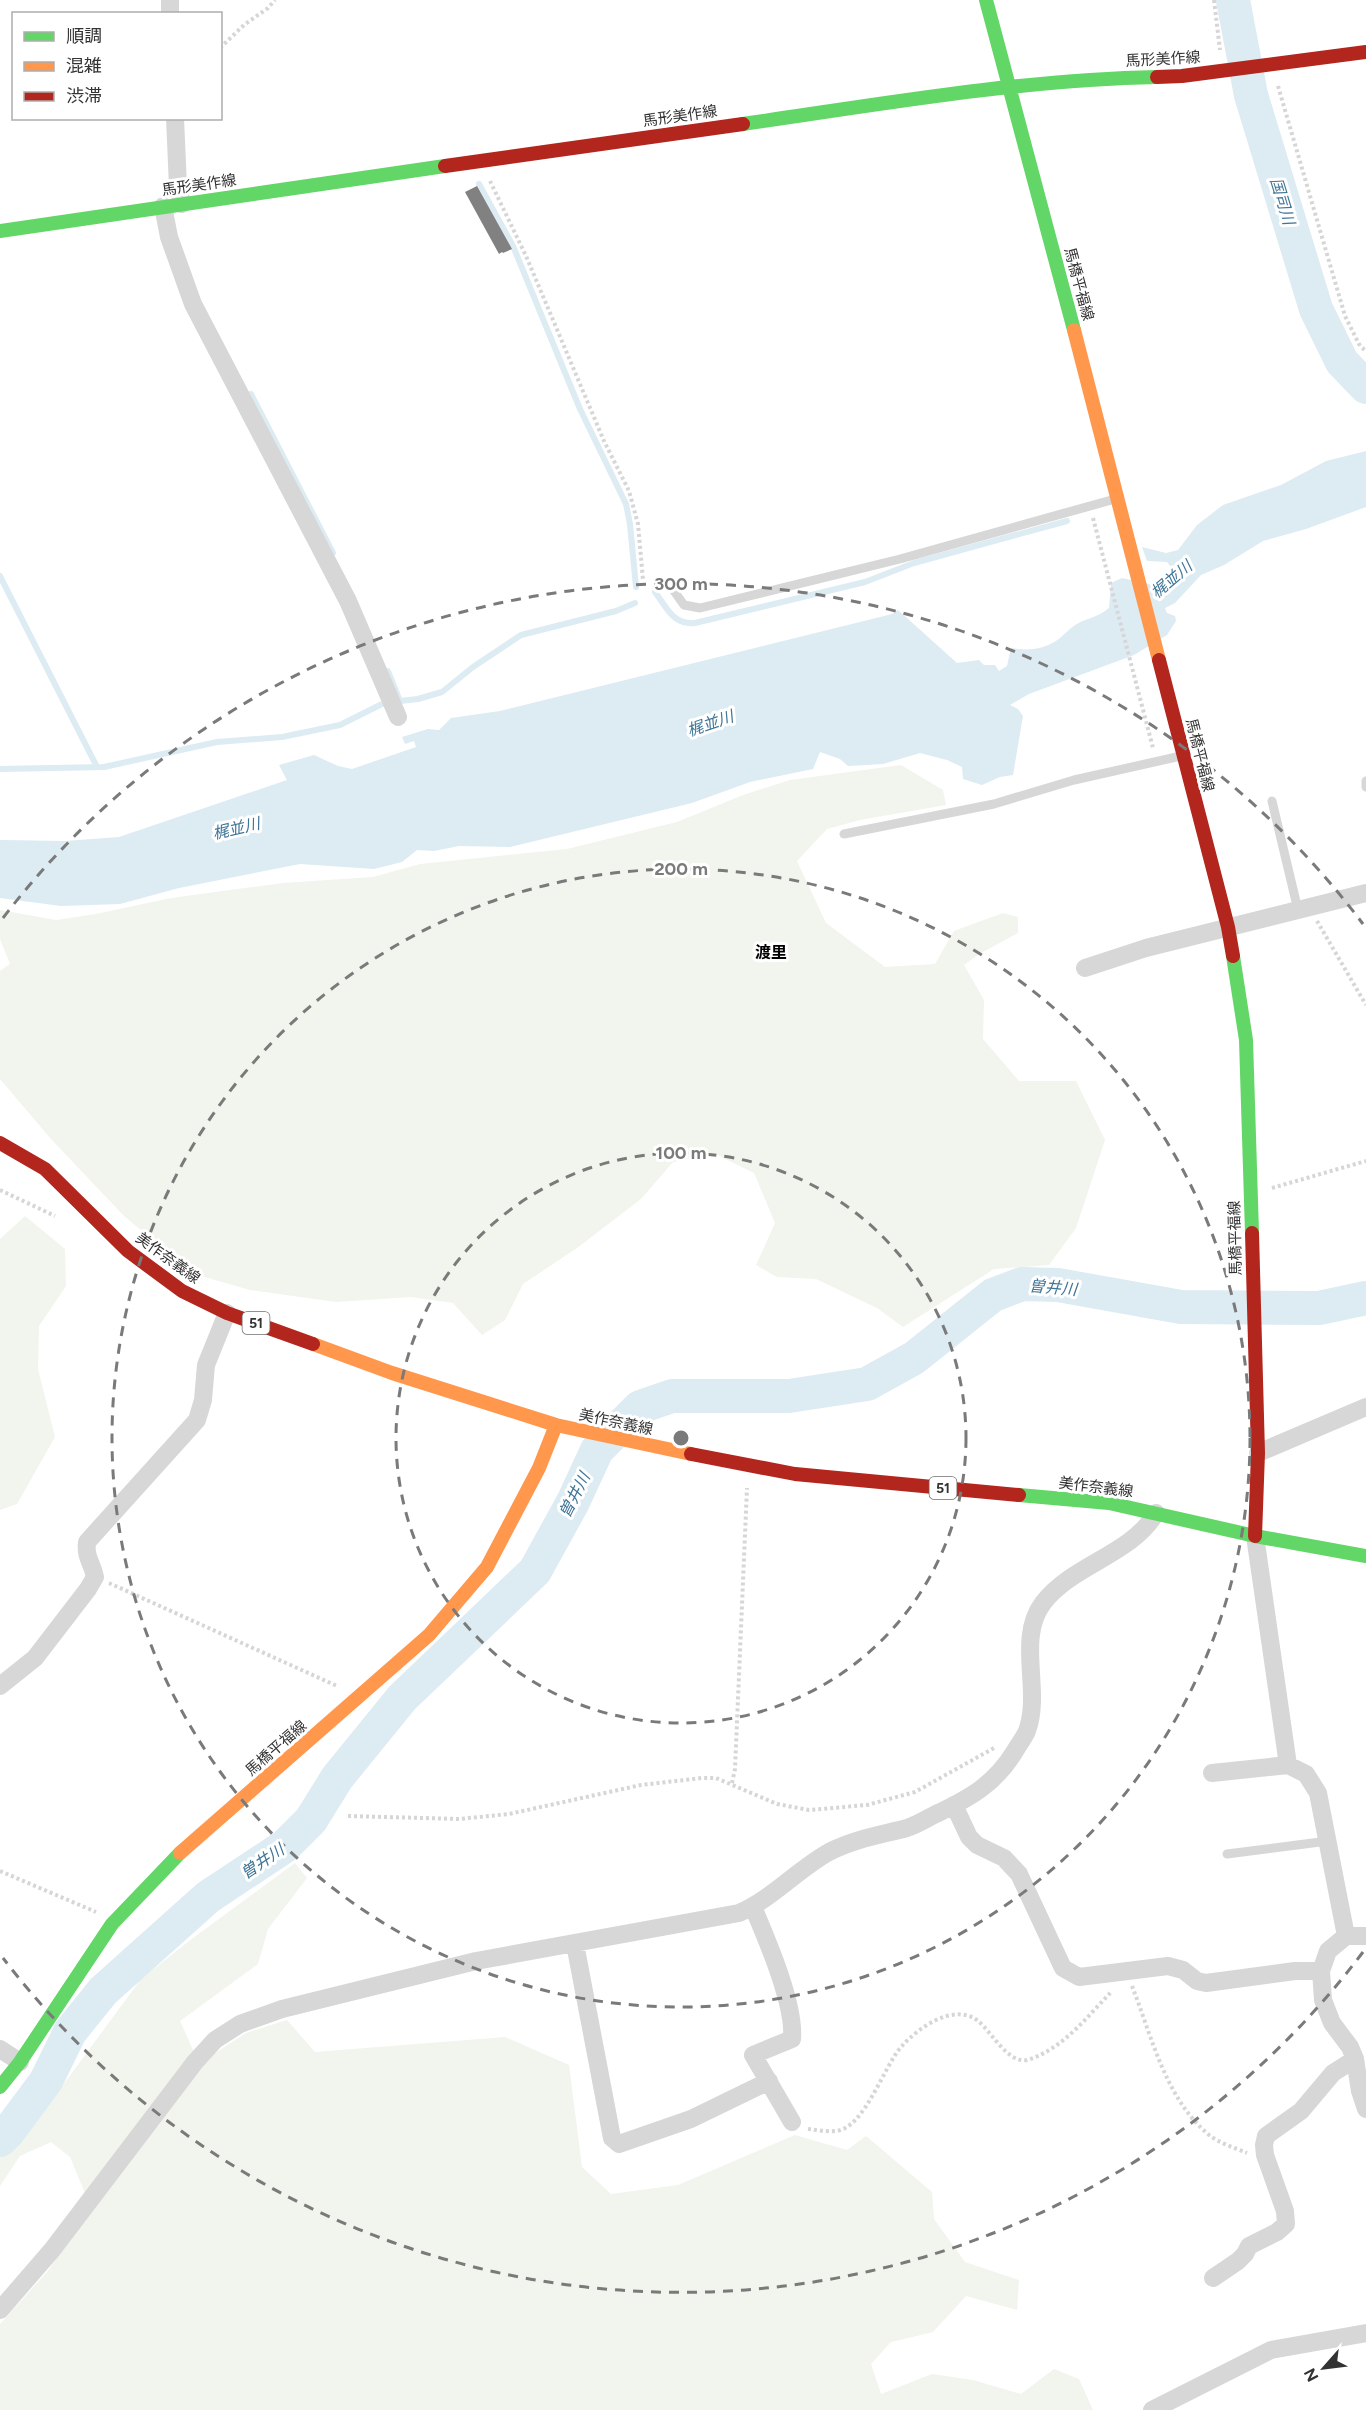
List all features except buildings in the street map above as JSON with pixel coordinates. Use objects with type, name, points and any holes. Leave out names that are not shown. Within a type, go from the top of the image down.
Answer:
[{"type":"main road","name":"馬橋平福線","points":[[986,0],[1228,927],[1246,1040],[1258,1453],[1255,1536]]},
{"type":"main road","name":"馬形美作線","points":[[0,231],[1009,86],[1103,78],[1182,76],[1366,52]]},
{"type":"main road","name":"美作奈義線","points":[[0,1143],[45,1169],[128,1251],[182,1291],[227,1313],[392,1373],[556,1425],[795,1474],[1109,1503],[1255,1536],[1366,1556]]},
{"type":"main road","name":"馬橋平福線","points":[[0,2087],[20,2062],[112,1924],[165,1867],[429,1635],[487,1567],[539,1468],[556,1425]]},
{"type":"street","points":[[175,120],[178,187],[182,204]]},
{"type":"street","points":[[163,206],[170,237],[193,304],[348,601],[398,717]]},
{"type":"street","points":[[1085,968],[1146,948],[1366,893]]},
{"type":"street","points":[[0,1686],[35,1658],[95,1577],[94,1569],[85,1554],[87,1542],[197,1420],[203,1400],[206,1365],[227,1313]]},
{"type":"street","points":[[1258,1453],[1366,1407]]},
{"type":"street","points":[[0,2310],[52,2250],[195,2061],[215,2040],[240,2024],[282,2008],[476,1961],[701,1922],[739,1913],[753,1907],[828,1853],[854,1840],[909,1827],[981,1791],[1005,1767],[1027,1731],[1032,1697],[1033,1621],[1043,1603],[1061,1584],[1131,1540],[1148,1526],[1156,1513]]},
{"type":"street","points":[[1255,1536],[1288,1765]]},
{"type":"street","points":[[1212,1773],[1288,1765],[1306,1774],[1318,1793],[1346,1936]]},
{"type":"street","points":[[954,1805],[969,1837],[977,1845],[1004,1858],[1019,1874],[1063,1968],[1078,1977],[1168,1966],[1184,1970],[1197,1981],[1206,1983],[1294,1971],[1321,1971]]},
{"type":"street","points":[[753,1907],[771,1950],[794,2025],[792,2039],[753,2055],[792,2122]]},
{"type":"street","points":[[1366,1936],[1346,1936],[1328,1951],[1321,1971],[1323,2000],[1332,2023],[1350,2047],[1366,2109]]},
{"type":"street","points":[[575,1944],[612,2138],[620,2144],[691,2119],[768,2081]]},
{"type":"street","points":[[0,2049],[20,2062]]},
{"type":"street","points":[[1213,2278],[1238,2261],[1249,2246],[1286,2224],[1285,2211],[1265,2155],[1266,2136],[1301,2110],[1333,2073],[1355,2060]]},
{"type":"street","points":[[1152,2410],[1271,2349],[1366,2334]]},
{"type":"lane","points":[[674,591],[684,605],[700,608],[900,560],[1118,501]]},
{"type":"lane","points":[[844,834],[994,804],[1074,780],[1183,752]]},
{"type":"lane","points":[[1366,781],[1366,787]]},
{"type":"lane","points":[[1272,801],[1304,908]]},
{"type":"lane","points":[[1227,1854],[1328,1841]]},
{"type":"path","points":[[222,46],[275,0]]},
{"type":"path","points":[[1214,0],[1228,71]]},
{"type":"path","points":[[1270,65],[1345,316],[1360,346],[1366,351]]},
{"type":"path","points":[[481,161],[526,256],[604,441],[629,492],[638,524],[643,580]]},
{"type":"path","points":[[1092,514],[1155,755]]},
{"type":"path","points":[[1304,908],[1366,1005]]},
{"type":"path","points":[[1251,1194],[1366,1161]]},
{"type":"path","points":[[732,1784],[735,1769],[747,1482],[750,1465]]},
{"type":"path","points":[[95,1577],[360,1697]]},
{"type":"path","points":[[348,1816],[459,1819],[509,1814],[641,1785],[702,1778],[716,1778],[777,1804],[809,1810],[867,1805],[915,1791],[995,1747]]},
{"type":"path","points":[[0,1871],[99,1914],[112,1924]]},
{"type":"path","points":[[792,2122],[800,2128],[835,2131],[847,2128],[868,2102],[900,2047],[924,2026],[939,2018],[959,2015],[977,2020],[1014,2058],[1025,2060],[1053,2047],[1069,2035],[1122,1981],[1126,1971]]},
{"type":"path","points":[[1126,1971],[1166,2076],[1184,2108],[1210,2136],[1249,2154],[1265,2155]]},
{"type":"shaded area","points":[[901,765],[943,790],[946,805],[860,820],[827,829],[797,861],[826,923],[885,967],[935,964],[954,931],[1003,913],[1018,917],[1018,933],[964,965],[984,1000],[983,1039],[1019,1081],[1076,1081],[1105,1140],[1076,1228],[1049,1265],[994,1269],[903,1327],[877,1308],[816,1279],[777,1277],[756,1265],[775,1223],[754,1173],[715,1154],[673,1162],[641,1199],[577,1248],[523,1284],[505,1320],[482,1335],[453,1303],[411,1297],[336,1302],[250,1290],[194,1274],[124,1216],[51,1139],[0,1079],[0,971],[10,964],[0,939],[0,910],[56,920],[171,898],[283,883],[373,877],[420,864],[567,849],[677,822],[743,795],[790,780]]},
{"type":"shaded area","points":[[25,1216],[65,1249],[66,1286],[39,1326],[38,1369],[55,1437],[17,1504],[0,1510],[0,1239]]},
{"type":"shaded area","points":[[295,1863],[307,1878],[268,1929],[258,1964],[180,2021],[194,2052],[209,2057],[246,2033],[287,2020],[315,2052],[505,2037],[569,2065],[582,2167],[611,2194],[678,2185],[795,2135],[847,2150],[866,2136],[932,2192],[934,2219],[965,2262],[1019,2280],[1017,2310],[966,2296],[933,2332],[891,2342],[871,2364],[881,2394],[932,2374],[973,2380],[1021,2394],[1054,2369],[1079,2379],[1093,2410],[0,2410],[0,2324],[47,2272],[88,2214],[85,2193],[70,2157],[51,2142],[20,2156],[0,2186],[0,2154],[60,2089],[141,1979]]},
{"type":"water","name":"梶並川","points":[[1366,451],[1366,507],[1306,529],[1263,541],[1224,565],[1201,575],[1175,603],[1165,608],[1167,613],[1175,616],[1176,621],[1167,635],[1134,655],[1029,694],[1010,705],[1018,709],[1023,716],[1013,775],[1000,777],[982,785],[963,779],[962,767],[947,760],[920,753],[883,764],[848,766],[840,759],[820,752],[813,769],[750,782],[692,803],[510,847],[459,846],[434,851],[417,850],[402,862],[374,869],[300,864],[179,888],[120,904],[61,906],[0,898],[0,840],[65,841],[119,837],[287,780],[279,765],[314,755],[338,766],[352,769],[416,747],[414,741],[405,744],[402,737],[428,729],[439,730],[451,718],[500,711],[892,614],[898,610],[957,663],[979,660],[984,665],[995,665],[999,671],[1007,666],[1011,648],[1030,649],[1049,645],[1075,625],[1109,608],[1111,583],[1122,578],[1153,585],[1166,577],[1171,567],[1167,562],[1147,561],[1142,547],[1166,553],[1178,550],[1197,525],[1223,505],[1281,485],[1326,461]]},
{"type":"waterway","name":"国司川","points":[[1233,0],[1251,95],[1316,309],[1342,362],[1366,387]]},
{"type":"waterway","points":[[479,184],[513,246],[580,409],[626,504],[636,587]]},
{"type":"waterway","points":[[251,394],[333,553]]},
{"type":"waterway","points":[[655,592],[676,618],[687,623],[695,623],[865,582],[914,563],[1067,521]]},
{"type":"waterway","points":[[0,576],[97,767]]},
{"type":"waterway","points":[[400,701],[418,699],[442,692],[473,667],[521,635],[616,611],[635,603]]},
{"type":"waterway","points":[[388,671],[400,701]]},
{"type":"waterway","points":[[0,769],[104,767],[217,742],[282,737],[340,725],[384,703]]},
{"type":"waterway","name":"曽井川","points":[[0,2140],[46,2081],[70,2032],[103,1991],[208,1897],[285,1846],[311,1820],[337,1778],[402,1698],[535,1571],[573,1502],[597,1450],[640,1407],[672,1396],[789,1396],[867,1384],[914,1358],[993,1295],[1022,1284],[1058,1285],[1181,1307],[1319,1308],[1366,1298]]},
{"type":"traffic: fast","points":[[986,0],[1074,330]]},
{"type":"traffic: fast","points":[[743,124],[1001,88],[1157,77]]},
{"type":"traffic: fast","points":[[0,231],[445,166]]},
{"type":"traffic: fast","points":[[1233,956],[1246,1040],[1252,1233]]},
{"type":"traffic: fast","points":[[1019,1495],[1109,1503],[1255,1536],[1366,1556]]},
{"type":"traffic: fast","points":[[0,2087],[20,2062],[112,1924],[180,1853]]},
{"type":"traffic: slow","points":[[1074,330],[1159,660]]},
{"type":"traffic: slow","points":[[313,1344],[392,1373],[556,1425],[691,1454]]},
{"type":"traffic: slow","points":[[180,1853],[429,1635],[487,1567],[539,1468],[556,1425]]},
{"type":"traffic: jam","points":[[1157,77],[1182,76],[1366,52]]},
{"type":"traffic: jam","points":[[445,166],[743,124]]},
{"type":"traffic: jam","points":[[1159,660],[1228,927],[1233,956]]},
{"type":"traffic: jam","points":[[0,1143],[45,1169],[128,1251],[182,1291],[227,1313],[313,1344]]},
{"type":"traffic: jam","points":[[1252,1233],[1258,1453],[1255,1536]]},
{"type":"traffic: jam","points":[[691,1454],[795,1474],[1019,1495]]},
{"type":"district","name":"渡里","points":[[771,952]]}]
